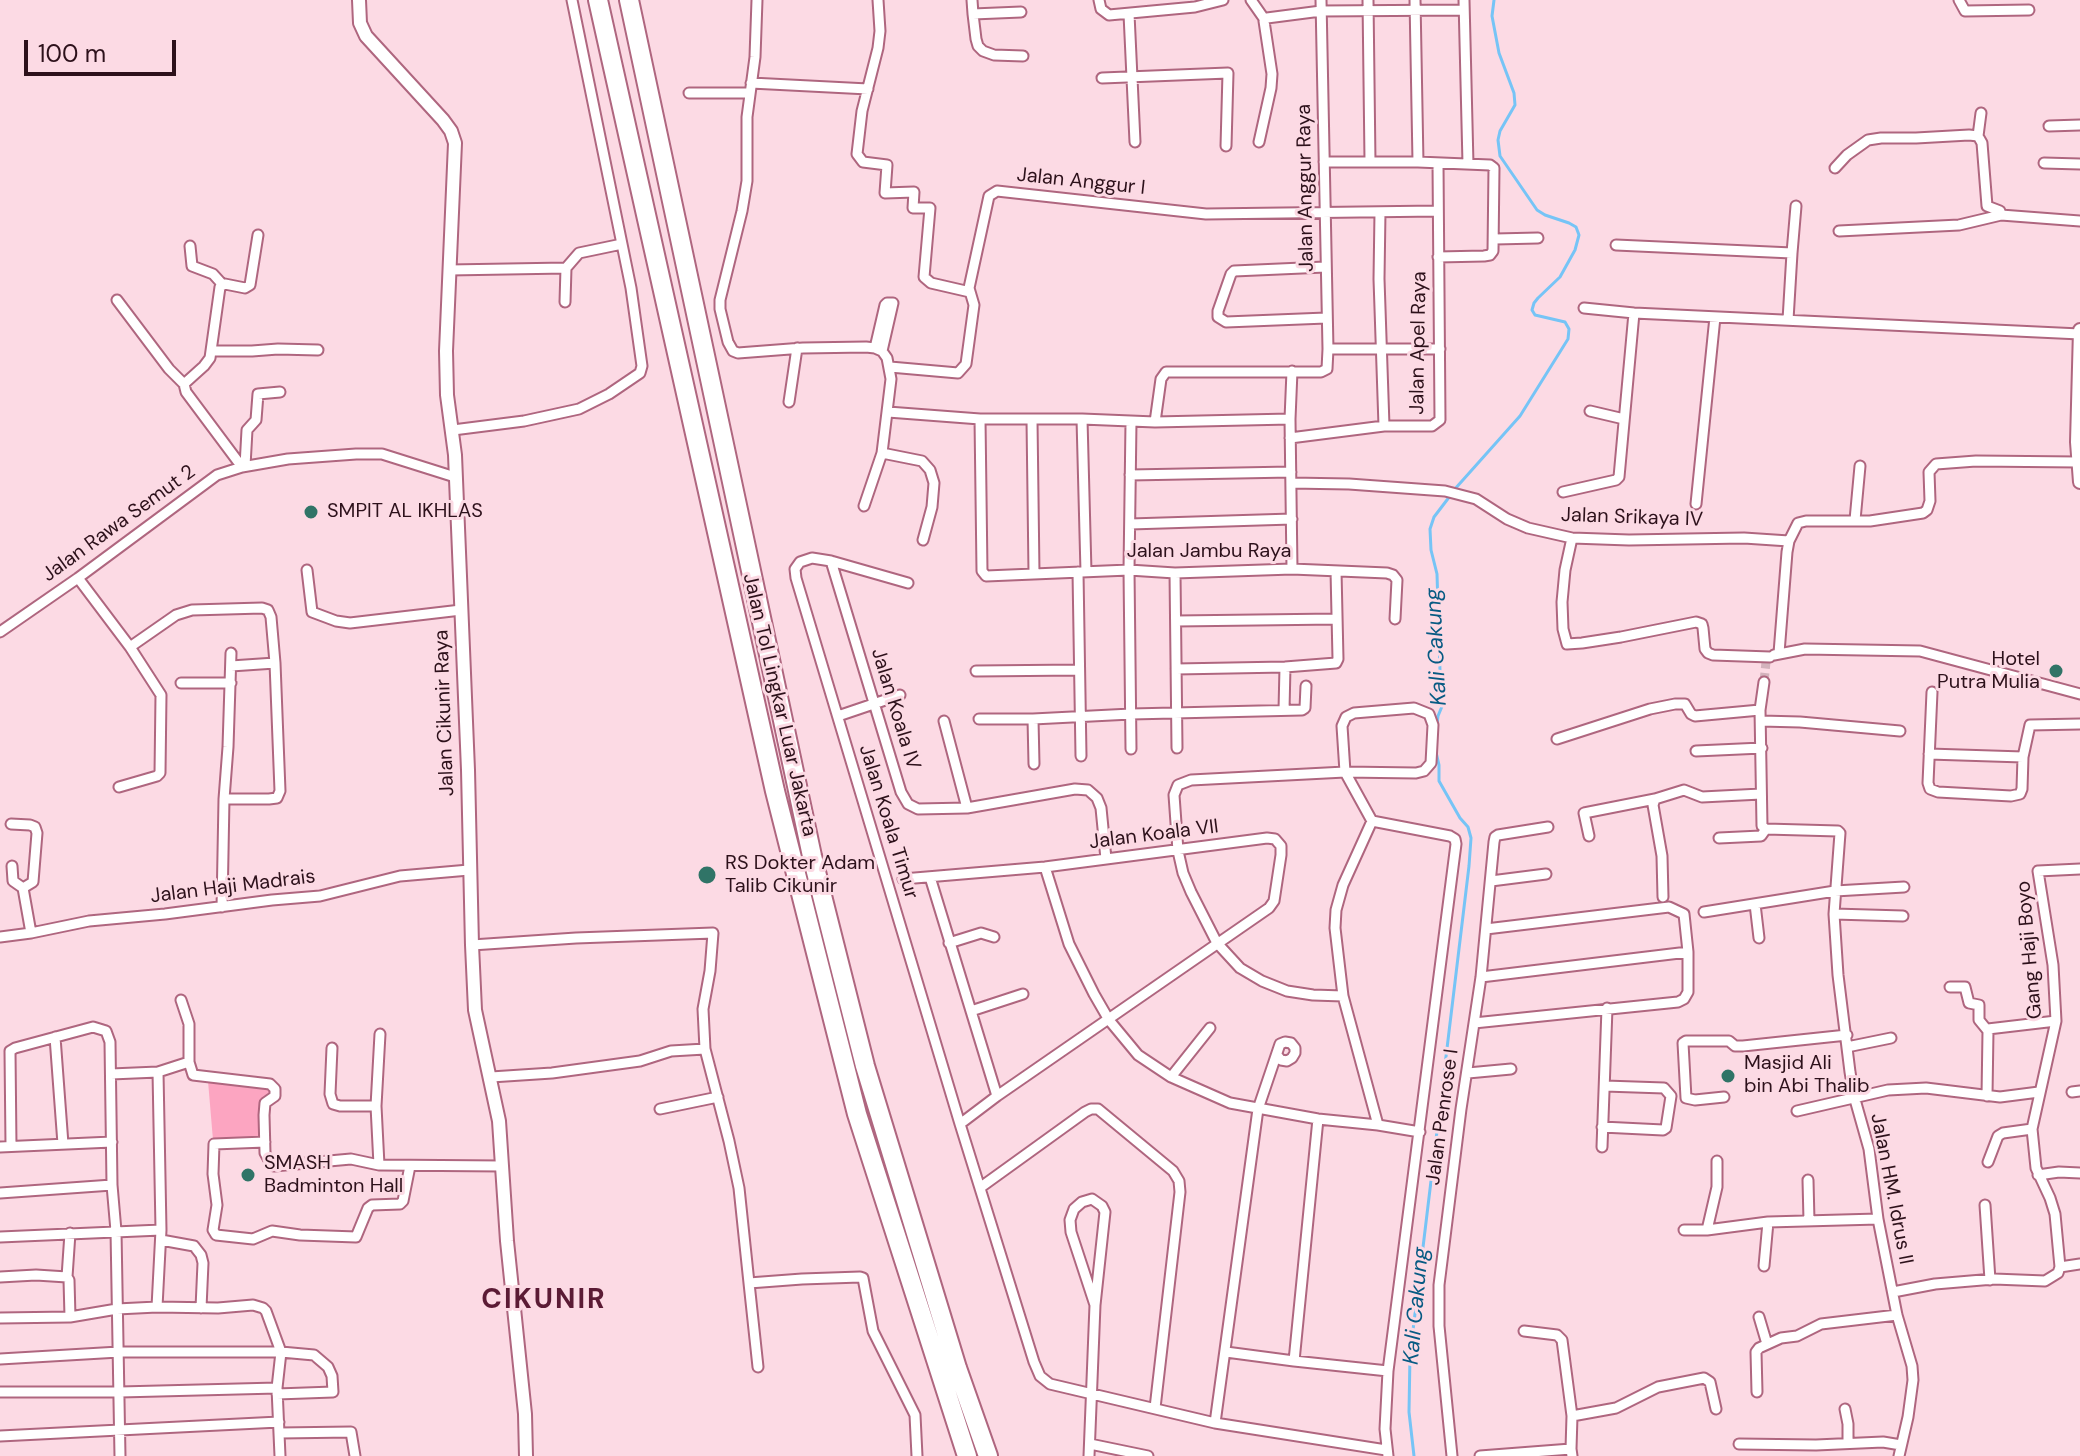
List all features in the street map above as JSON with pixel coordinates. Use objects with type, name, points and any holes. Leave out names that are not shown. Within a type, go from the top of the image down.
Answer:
[{"type":"highway","name":"Jalan Tol Lingkar Luar Jakarta","points":[[598,0],[775,791],[857,1114],[967,1456]]},
{"type":"highway","name":"Jalan Tol Lingkar Luar Jakarta","points":[[629,0],[812,856],[865,1066],[957,1368],[988,1456]]},
{"type":"street","name":"Jalan Cikunir Raya","points":[[359,0],[360,23],[366,36],[443,120],[451,131],[455,151],[446,351],[447,395],[453,430],[475,1010],[499,1121],[526,1456]]},
{"type":"street","points":[[453,430],[558,415],[579,409],[640,373],[642,366],[622,244],[572,0]]},
{"type":"street","points":[[757,0],[755,57],[747,117],[746,193],[720,309],[728,342],[738,353],[797,348],[878,350],[890,367],[891,379],[882,453],[864,506]]},
{"type":"street","points":[[878,0],[879,38],[859,131],[858,158],[863,162],[887,165],[885,193],[914,192],[913,208],[930,208],[923,272],[927,281],[970,292]]},
{"type":"street","points":[[972,0],[978,46],[994,55],[1023,56]]},
{"type":"street","points":[[1099,0],[1105,14],[1109,15],[1195,7],[1223,0]]},
{"type":"street","points":[[1251,0],[1265,20],[1272,74],[1259,142]]},
{"type":"street","points":[[1959,0],[1965,11],[2029,10]]},
{"type":"street","points":[[1265,20],[1321,5],[1464,5],[1468,164]]},
{"type":"street","name":"Jalan Anggur Raya","points":[[1292,371],[1321,372],[1327,369],[1321,5]]},
{"type":"street","points":[[1368,5],[1370,161]]},
{"type":"street","points":[[1415,5],[1418,162]]},
{"type":"street","points":[[973,14],[1021,12]]},
{"type":"street","points":[[1129,14],[1135,142]]},
{"type":"street","points":[[1102,78],[1228,73],[1226,146]]},
{"type":"street","points":[[689,93],[750,88],[868,89]]},
{"type":"street","points":[[1981,113],[1978,136],[1982,143],[1987,206],[2000,211],[2001,215]]},
{"type":"street","points":[[2049,126],[2080,125]]},
{"type":"street","points":[[1835,168],[1868,140],[1978,136]]},
{"type":"street","points":[[1324,162],[1490,165],[1494,171],[1493,251],[1490,255],[1438,257]]},
{"type":"street","name":"Jalan Apel Raya","points":[[1290,438],[1384,426],[1432,426],[1440,420],[1438,163]]},
{"type":"street","points":[[2044,163],[2080,164]]},
{"type":"street","name":"Jalan Anggur I","points":[[890,367],[958,373],[966,364],[974,305],[970,292],[989,196],[997,191],[1206,214],[1437,211]]},
{"type":"street","points":[[1788,320],[1796,206]]},
{"type":"street","points":[[1380,212],[1384,426]]},
{"type":"street","points":[[1839,231],[1959,225],[2001,215],[2080,221]]},
{"type":"street","points":[[190,246],[192,266],[213,274],[223,285],[245,288],[250,285],[258,235]]},
{"type":"street","points":[[1495,239],[1538,238]]},
{"type":"street","points":[[565,302],[566,268],[579,253],[622,244]]},
{"type":"street","points":[[1616,245],[1792,253]]},
{"type":"street","points":[[1325,267],[1234,271],[1218,317],[1226,322],[1326,318]]},
{"type":"street","points":[[449,270],[566,268]]},
{"type":"street","points":[[184,384],[204,366],[212,351],[220,287],[223,285]]},
{"type":"street","points":[[117,300],[184,384],[186,392],[244,467]]},
{"type":"street","points":[[1584,308],[1634,313],[2080,333],[2080,482]]},
{"type":"street","points":[[1563,492],[1616,480],[1621,472],[1634,313]]},
{"type":"street","points":[[1696,504],[1715,317]]},
{"type":"street","points":[[789,402],[797,348]]},
{"type":"street","points":[[1328,349],[1440,349]]},
{"type":"street","points":[[212,351],[318,350]]},
{"type":"street","points":[[1155,422],[1161,379],[1166,372],[1292,371],[1292,569]]},
{"type":"street","points":[[244,467],[247,430],[256,420],[258,394],[280,392]]},
{"type":"street","points":[[1590,411],[1624,419]]},
{"type":"street","points":[[888,412],[980,419],[1131,422],[1290,419]]},
{"type":"street","name":"Jalan Jambu Raya","points":[[980,419],[982,571],[986,576],[1129,570],[1175,573],[1292,569],[1393,575],[1398,588],[1395,619]]},
{"type":"street","points":[[1081,756],[1082,419]]},
{"type":"street","points":[[1032,420],[1034,573]]},
{"type":"street","points":[[1131,422],[1131,749]]},
{"type":"street","points":[[882,453],[922,461],[930,470],[934,483],[932,507],[923,540]]},
{"type":"street","name":"Jalan Rawa Semut 2","points":[[0,632],[217,475],[288,459],[382,454],[455,477]]},
{"type":"street","points":[[1772,657],[1789,541],[1798,523],[1870,521],[1923,513],[1930,501],[1929,472],[1936,464],[1976,461],[2078,462]]},
{"type":"street","points":[[1855,520],[1860,466]]},
{"type":"street","name":"Jalan Srikaya IV","points":[[1130,475],[1291,478],[1445,491],[1465,495],[1528,528],[1572,538],[1789,541]]},
{"type":"street","points":[[1130,524],[1292,519]]},
{"type":"street","points":[[1572,538],[1562,602],[1567,644],[1696,622],[1702,624],[1705,649],[1713,655],[1772,657],[1805,649],[1920,651],[2080,694]]},
{"type":"street","name":"Jalan Koala Timur","points":[[831,561],[812,558],[800,562],[795,569],[796,578],[1034,1362],[1040,1376],[1050,1384],[1093,1395]]},
{"type":"street","points":[[831,561],[908,583]]},
{"type":"street","name":"Jalan Koala IV","points":[[831,561],[901,792],[908,804],[918,809],[967,808],[1075,789],[1088,790],[1097,798],[1101,808],[1106,859]]},
{"type":"street","points":[[307,570],[312,612],[336,621],[350,623],[461,610]]},
{"type":"street","points":[[1176,669],[1336,663],[1336,571]]},
{"type":"street","points":[[1175,573],[1177,748]]},
{"type":"street","points":[[78,578],[130,647],[161,695],[160,770],[157,776],[119,787]]},
{"type":"street","points":[[130,647],[184,612],[207,609],[268,610],[277,678],[279,795],[269,799],[224,799]]},
{"type":"street","points":[[1176,621],[1336,619]]},
{"type":"street","points":[[222,907],[231,653]]},
{"type":"street","points":[[231,666],[275,663]]},
{"type":"street","points":[[1284,710],[1285,667]]},
{"type":"street","points":[[976,671],[1079,670]]},
{"type":"street","points":[[1719,838],[1761,836],[1766,829],[1762,826],[1761,794],[1764,682]]},
{"type":"street","points":[[181,683],[231,683]]},
{"type":"street","points":[[979,719],[1302,710],[1305,708],[1306,686]]},
{"type":"street","points":[[1932,692],[1928,783],[1933,790],[2011,796],[2020,794],[2030,725],[2080,724]]},
{"type":"street","points":[[838,716],[900,695]]},
{"type":"street","points":[[1557,739],[1675,704],[1685,704],[1695,716],[1761,715],[1900,731]]},
{"type":"street","points":[[1343,996],[1313,995],[1275,986],[1240,968],[1217,943],[1191,892],[1178,851],[1174,795],[1178,785],[1191,780],[1345,772],[1424,771],[1431,763],[1433,725],[1429,714],[1414,708],[1354,713],[1346,717],[1342,726],[1345,772],[1372,821]]},
{"type":"street","points":[[1033,719],[1034,764]]},
{"type":"street","points":[[944,721],[967,808]]},
{"type":"street","points":[[1696,751],[1762,748]]},
{"type":"street","points":[[1929,754],[2023,757]]},
{"type":"street","points":[[1589,836],[1584,813],[1684,790],[1702,797],[1761,794]]},
{"type":"street","points":[[1655,799],[1653,805],[1664,878],[1663,897]]},
{"type":"street","points":[[1372,821],[1343,885],[1335,928],[1343,996],[1378,1125]]},
{"type":"street","points":[[1093,1395],[1215,1423],[1387,1453],[1388,1371],[1456,844],[1450,836],[1372,821]]},
{"type":"street","points":[[11,824],[30,825],[36,830],[33,882],[23,888]]},
{"type":"street","name":"Jalan Penrose I","points":[[1452,1456],[1439,1326],[1439,1285],[1481,977],[1495,837],[1548,827]]},
{"type":"street","name":"Jalan HM. Idrus II","points":[[1766,829],[1840,833],[1834,914],[1847,1047],[1854,1096],[1869,1149],[1878,1219],[1897,1315],[1912,1366],[1908,1417],[1899,1456]]},
{"type":"street","name":"Jalan Koala VII","points":[[903,879],[1045,867],[1275,839],[1281,846],[1281,855],[1272,905],[1217,943]]},
{"type":"street","points":[[12,866],[13,880],[23,888],[31,933]]},
{"type":"street","points":[[1045,867],[1069,944],[1109,1020],[1138,1055],[1171,1077],[1230,1103],[1318,1119],[1420,1132]]},
{"type":"street","name":"Gang Haji Boyo","points":[[2060,1267],[2055,1214],[2038,1175],[2032,1129],[2056,1021],[2053,965],[2038,871],[2080,869]]},
{"type":"street","name":"Jalan Haji Madrais","points":[[0,937],[89,921],[320,896],[400,876],[469,870]]},
{"type":"street","points":[[1491,881],[1546,874]]},
{"type":"street","points":[[930,877],[997,1096]]},
{"type":"street","points":[[1704,912],[1835,891],[1904,887]]},
{"type":"street","points":[[1755,904],[1759,938]]},
{"type":"street","points":[[1474,1023],[1678,1002],[1688,992],[1684,914],[1669,907],[1486,929]]},
{"type":"street","points":[[1834,914],[1903,916]]},
{"type":"street","points":[[472,945],[713,933],[703,1009],[705,1049],[739,1188],[758,1367]]},
{"type":"street","points":[[949,943],[981,933],[994,937]]},
{"type":"street","points":[[960,1124],[1217,943]]},
{"type":"street","points":[[1481,977],[1688,952]]},
{"type":"street","points":[[1950,987],[1965,987],[1969,1003],[1979,1005],[1979,1020],[1988,1029],[2056,1021]]},
{"type":"street","points":[[971,1011],[1023,994]]},
{"type":"street","points":[[181,1000],[189,1024],[189,1062],[193,1075],[273,1086],[275,1096],[265,1103],[265,1142],[267,1160],[274,1166],[351,1159],[379,1165],[502,1166]]},
{"type":"street","points":[[1602,1147],[1607,1008]]},
{"type":"street","points":[[112,1142],[6,1146],[5,1094],[10,1051],[93,1027],[106,1031],[110,1042],[120,1456]]},
{"type":"street","points":[[1171,1077],[1210,1028]]},
{"type":"street","points":[[1987,1096],[1988,1029]]},
{"type":"street","points":[[379,1165],[376,1106],[380,1034]]},
{"type":"street","points":[[1724,1097],[1686,1098],[1683,1043],[1729,1041],[1735,1046],[1743,1046],[1847,1035]]},
{"type":"street","points":[[55,1037],[63,1144]]},
{"type":"street","points":[[1847,1047],[1891,1038]]},
{"type":"street","points":[[332,1048],[330,1094],[333,1104],[376,1106]]},
{"type":"street","points":[[491,1077],[552,1073],[640,1061],[671,1051],[705,1049]]},
{"type":"street","points":[[1215,1423],[1258,1109],[1277,1055]]},
{"type":"street","points":[[111,1074],[158,1072],[189,1062]]},
{"type":"street","points":[[1468,1073],[1511,1069]]},
{"type":"street","points":[[157,1307],[161,1235],[158,1072]]},
{"type":"street","points":[[1602,1127],[1663,1130],[1666,1128],[1671,1096],[1664,1088],[1605,1086]]},
{"type":"street","points":[[1797,1111],[1888,1090],[1926,1088],[2010,1097],[2039,1092]]},
{"type":"street","points":[[660,1109],[718,1097]]},
{"type":"street","points":[[981,1187],[1085,1112],[1098,1109],[1173,1171],[1179,1181],[1180,1192],[1155,1408]]},
{"type":"street","points":[[1294,1361],[1318,1119]]},
{"type":"street","points":[[1988,1162],[1998,1136],[2032,1129]]},
{"type":"street","points":[[265,1142],[217,1143],[212,1147],[217,1205],[213,1230],[216,1235],[253,1239],[272,1231],[356,1237],[368,1208],[403,1201],[410,1166]]},
{"type":"street","points":[[1707,1230],[1717,1187],[1717,1161]]},
{"type":"street","points":[[2038,1175],[2080,1173]]},
{"type":"street","points":[[1808,1180],[1809,1221]]},
{"type":"street","points":[[0,1193],[112,1185]]},
{"type":"street","points":[[1089,1456],[1095,1305],[1105,1212],[1092,1199],[1074,1209],[1070,1220],[1071,1232],[1095,1305]]},
{"type":"street","points":[[1985,1205],[1990,1280]]},
{"type":"street","points":[[1684,1230],[1768,1222],[1878,1219]]},
{"type":"street","points":[[1764,1266],[1768,1222]]},
{"type":"street","points":[[0,1237],[116,1231],[161,1235],[194,1246],[203,1263],[201,1308]]},
{"type":"street","points":[[70,1233],[67,1277],[70,1317]]},
{"type":"street","points":[[1893,1292],[1935,1284],[1990,1280],[2045,1281],[2058,1273],[2060,1267],[2080,1264]]},
{"type":"street","points":[[0,1277],[67,1277]]},
{"type":"street","points":[[749,1283],[863,1278],[873,1331],[915,1415],[917,1456]]},
{"type":"street","points":[[0,1318],[70,1317],[117,1309],[157,1307],[253,1305],[263,1308],[281,1352],[277,1391],[280,1456]]},
{"type":"street","points":[[1757,1392],[1756,1352],[1759,1348],[1781,1338],[1797,1336],[1821,1324],[1897,1315]]},
{"type":"street","points":[[1759,1317],[1767,1344]]},
{"type":"street","points":[[1480,1456],[1572,1453],[1572,1416],[1562,1340],[1557,1335],[1524,1331]]},
{"type":"street","points":[[0,1359],[119,1352],[281,1352],[314,1355],[328,1367],[333,1392],[0,1392]]},
{"type":"street","points":[[1226,1352],[1388,1371]]},
{"type":"street","points":[[1572,1416],[1616,1408],[1658,1387],[1704,1378],[1710,1382],[1716,1409]]},
{"type":"street","points":[[1845,1409],[1848,1442]]},
{"type":"street","points":[[0,1436],[121,1429],[280,1428],[351,1432],[355,1456]]},
{"type":"street","points":[[1739,1444],[1883,1442],[1901,1445]]},
{"type":"street","points":[[1090,1444],[1148,1456]]},
{"type":"street","points":[[1452,1456],[1465,1456]]},
{"type":"shaded area","points":[[208,1081],[270,1087],[271,1096],[261,1139],[213,1140]]},
{"type":"waterway","name":"Kali Cakung","points":[[1454,490],[1520,416],[1568,339],[1569,329],[1565,322],[1535,315],[1532,310],[1538,298],[1560,277],[1575,250],[1579,235],[1576,227],[1537,210],[1500,156],[1500,131],[1515,105],[1514,93],[1499,53],[1492,16],[1494,0]]},
{"type":"waterway","name":"Kali Cakung","points":[[1437,724],[1443,704],[1437,574],[1430,529],[1434,517],[1450,496]]},
{"type":"waterway","name":"Kali Cakung","points":[[1414,1456],[1409,1412],[1410,1355],[1471,838],[1468,827],[1439,781],[1436,752]]},
{"type":"tunnel","points":[[1764,682],[1766,662]]},
{"type":"place","name":"SMPIT AL IKHLAS","points":[[311,512]]},
{"type":"place","name":"Hotel Putra Mulia","points":[[2056,671]]},
{"type":"place","name":"RS Dokter Adam Talib Cikunir","points":[[707,875]]},
{"type":"place","name":"Masjid Ali bin Abi Thalib","points":[[1728,1076]]},
{"type":"place","name":"SMASH Badminton Hall","points":[[248,1175]]},
{"type":"district","name":"CIKUNIR","points":[[544,1301]]}]
